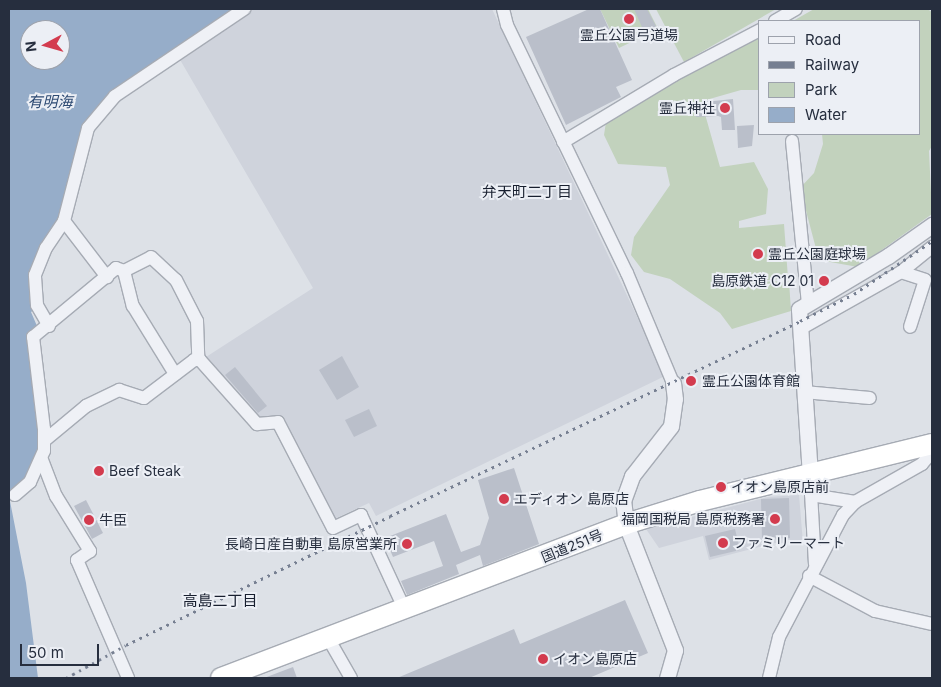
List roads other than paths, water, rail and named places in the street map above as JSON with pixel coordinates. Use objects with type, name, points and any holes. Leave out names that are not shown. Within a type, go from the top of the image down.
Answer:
[{"type":"highway","name":"国道251号","points":[[231,676],[626,524],[700,501],[811,485],[932,444]]},
{"type":"street","points":[[48,326],[37,305],[35,275],[46,248],[64,221],[84,136],[110,100],[244,9]]},
{"type":"street","points":[[503,9],[508,25],[626,272],[673,383],[675,399],[670,426],[632,476],[624,501],[626,524],[675,650],[667,678]]},
{"type":"street","points":[[777,20],[796,9]]},
{"type":"street","points":[[563,142],[674,75],[758,31]]},
{"type":"street","points":[[792,141],[808,303]]},
{"type":"street","points":[[64,221],[107,276]]},
{"type":"street","points":[[812,570],[811,485],[799,308],[932,225]]},
{"type":"street","points":[[800,329],[901,272],[932,247]]},
{"type":"street","points":[[15,495],[30,482],[42,460],[44,441],[33,337],[116,268],[124,271],[152,256],[176,280],[197,321],[198,359],[256,424],[278,422],[333,528],[360,515],[404,608]]},
{"type":"street","points":[[124,271],[133,306],[175,374]]},
{"type":"street","points":[[901,272],[925,280],[910,327]]},
{"type":"street","points":[[44,441],[86,406],[121,390],[141,399],[198,359]]},
{"type":"street","points":[[804,392],[870,398]]},
{"type":"street","points":[[769,678],[779,637],[812,570],[843,515],[855,502],[922,464],[932,452]]},
{"type":"street","points":[[42,460],[56,496],[90,551],[77,560],[128,678]]},
{"type":"street","points":[[811,485],[855,502]]},
{"type":"street","points":[[812,570],[875,611],[932,624]]},
{"type":"street","points":[[328,638],[351,678]]},
{"type":"water","name":"有明海","points":[[9,9],[236,9],[102,101],[60,221],[29,277],[34,310],[31,312],[37,326],[39,448],[30,476],[9,496]]},
{"type":"water","points":[[9,496],[26,583],[38,678],[9,678]]},
{"type":"railway","points":[[66,678],[126,645],[390,516],[854,294],[932,241]]},
{"type":"place","name":"霊丘公園弓道場","points":[[629,19]]},
{"type":"place","name":"霊丘神社","points":[[725,108]]},
{"type":"place","name":"霊丘公園庭球場","points":[[758,254]]},
{"type":"place","name":"島原鉄道 C12 01","points":[[824,281]]},
{"type":"place","name":"霊丘公園体育館","points":[[691,381]]},
{"type":"place","name":"Beef Steak","points":[[99,471]]},
{"type":"place","name":"イオン島原店前","points":[[721,487]]},
{"type":"place","name":"エディオン 島原店","points":[[504,499]]},
{"type":"place","name":"福岡国税局 島原税務署","points":[[775,519]]},
{"type":"place","name":"牛臣","points":[[89,520]]},
{"type":"place","name":"ファミリーマート","points":[[723,543]]},
{"type":"place","name":"長崎日産自動車 島原営業所","points":[[407,544]]},
{"type":"place","name":"イオン島原店","points":[[543,659]]},
{"type":"district","name":"弁天町二丁目","points":[[527,192]]},
{"type":"district","name":"高島二丁目","points":[[220,601]]}]
